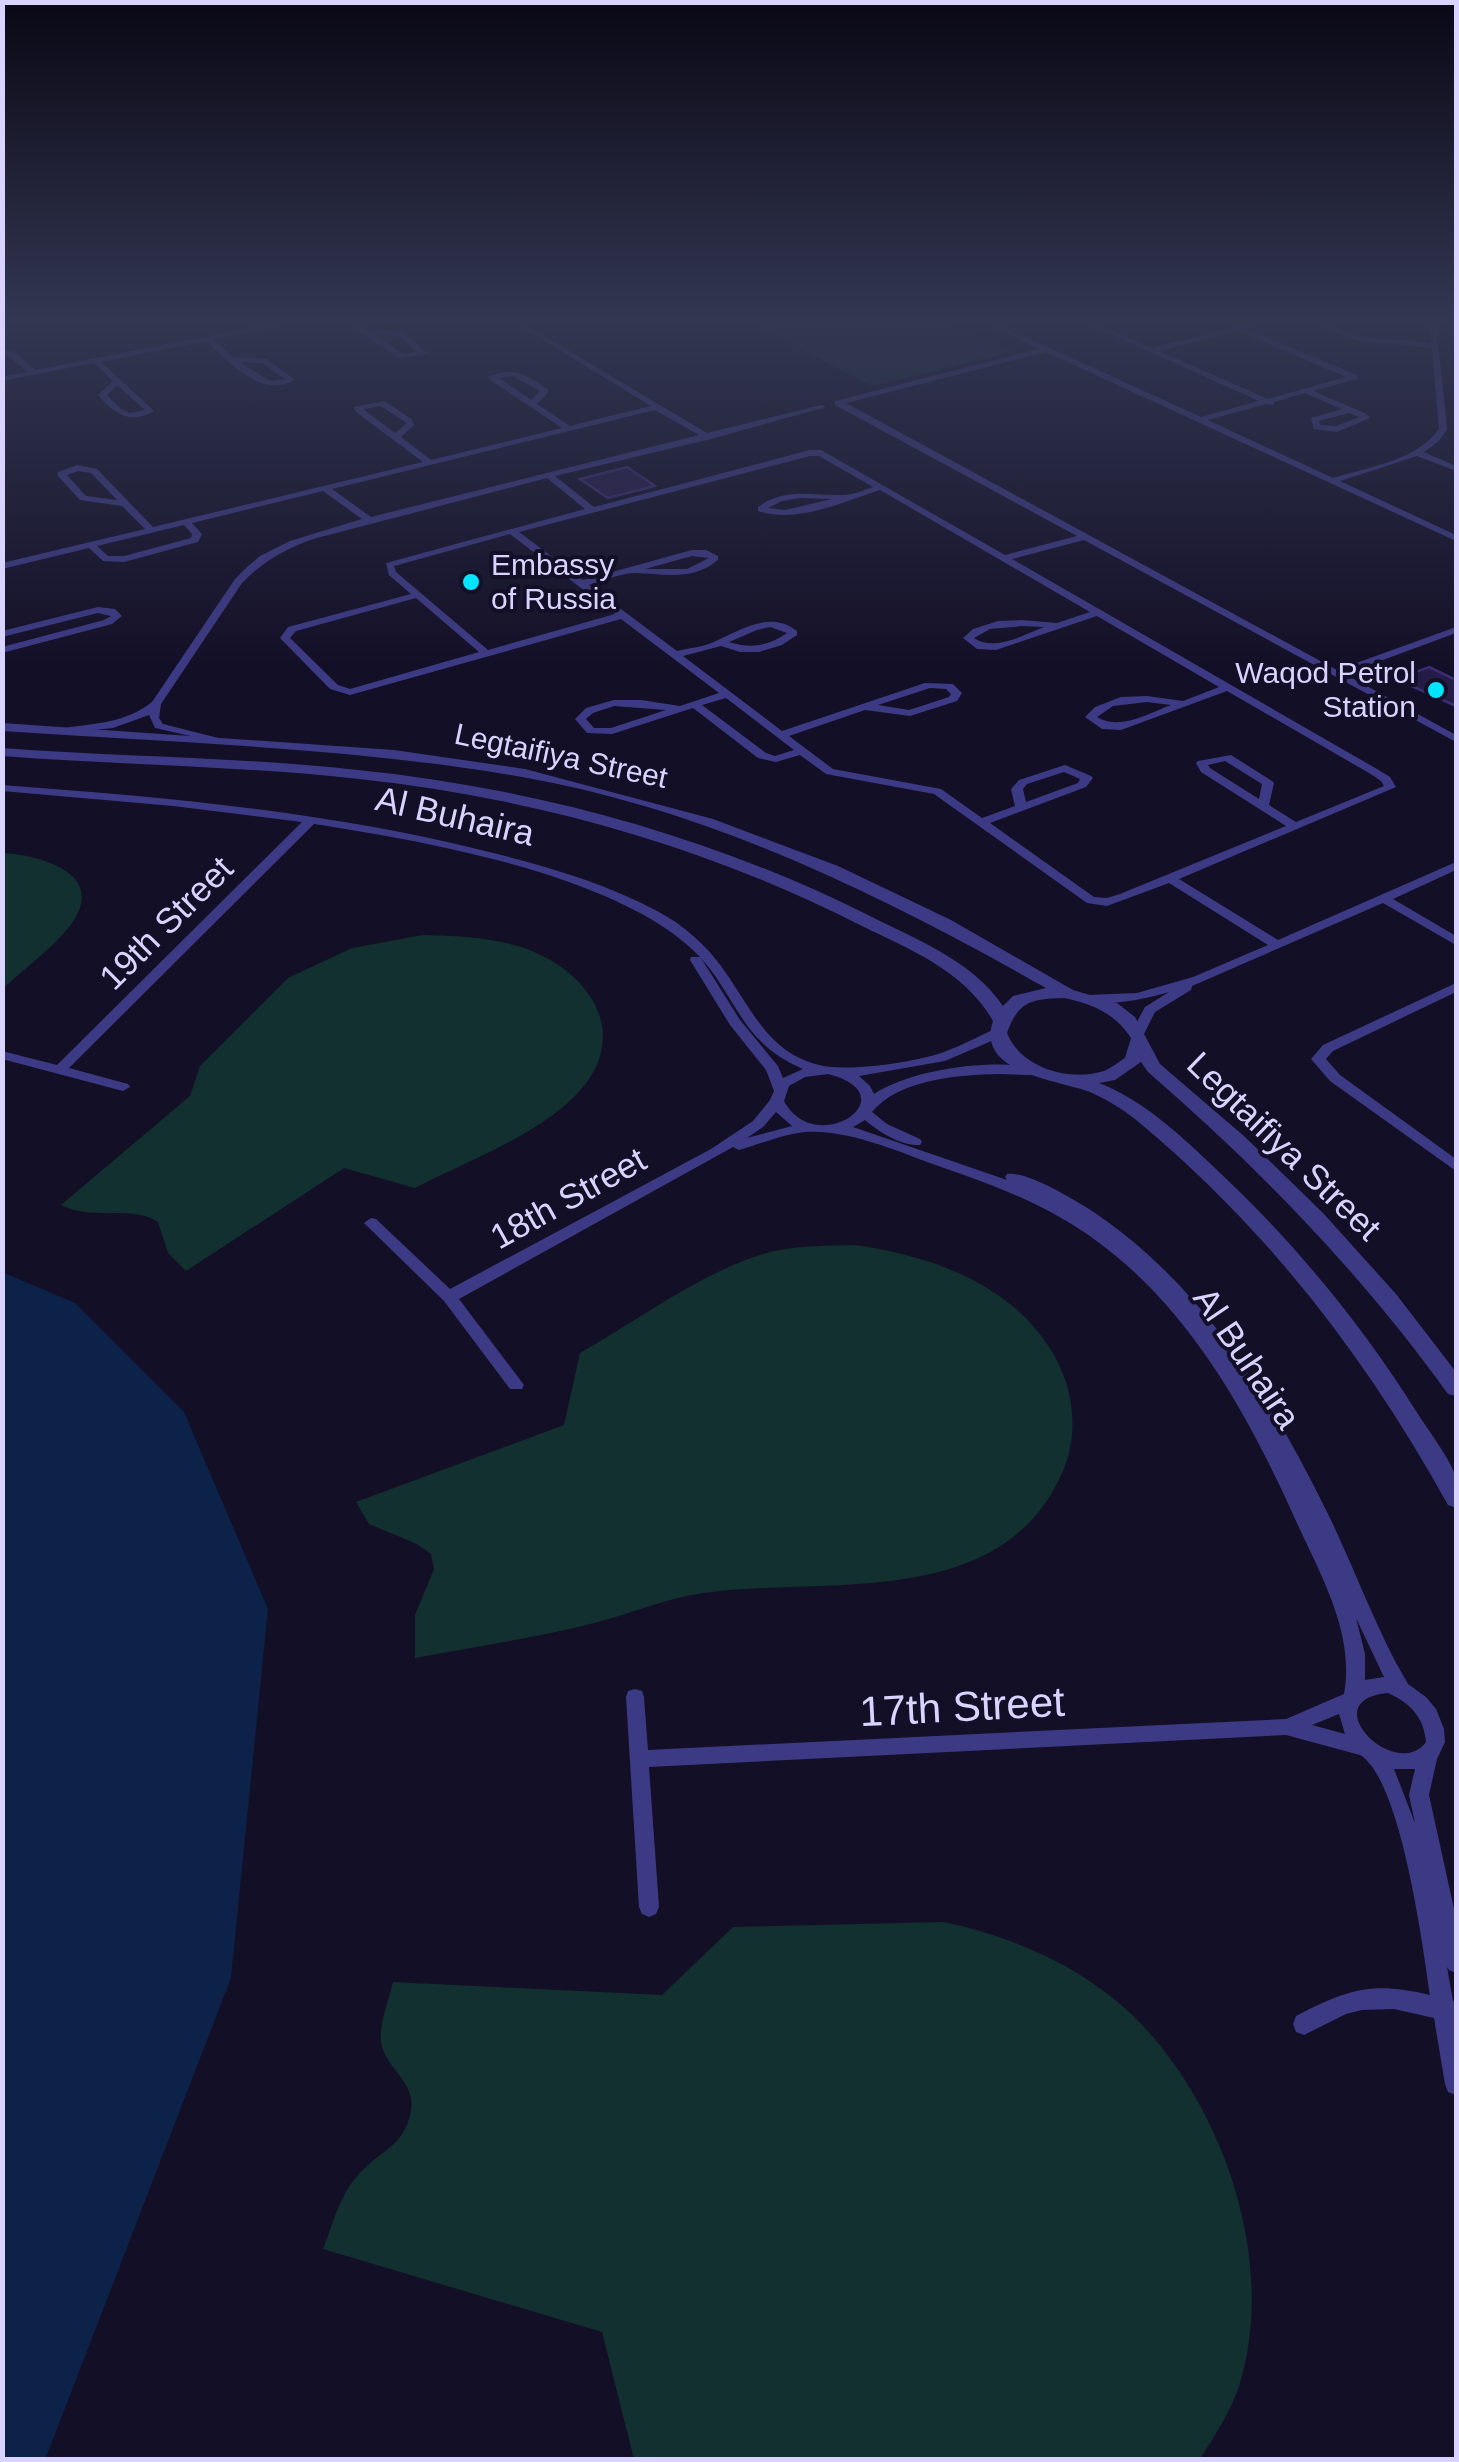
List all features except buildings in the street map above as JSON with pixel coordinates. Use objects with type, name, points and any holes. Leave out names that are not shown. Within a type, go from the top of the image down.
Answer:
[{"type":"street","points":[[397,438],[430,464]]},
{"type":"street","points":[[2,566],[329,491],[537,438]]},
{"type":"street","points":[[60,732],[126,724],[156,704],[238,581],[252,566],[294,542],[697,438]]},
{"type":"street","points":[[903,438],[1456,739]]},
{"type":"street","points":[[1238,438],[1456,538]]},
{"type":"street","points":[[1332,481],[1418,453],[1437,438]]},
{"type":"street","points":[[486,654],[388,570],[391,563],[512,531],[592,510],[814,453],[828,455],[1388,782],[1386,790],[1112,902],[1091,900],[937,792],[837,776],[512,531]]},
{"type":"street","points":[[1418,453],[1456,470]]},
{"type":"street","points":[[123,502],[83,498],[61,474],[77,468],[94,470],[151,530]]},
{"type":"street","points":[[543,476],[592,510]]},
{"type":"street","points":[[842,498],[800,494],[762,508],[770,514],[782,514],[842,498],[882,487]]},
{"type":"street","points":[[329,491],[364,521]]},
{"type":"street","points":[[90,545],[106,559],[124,559],[195,540],[198,534],[186,522]]},
{"type":"street","points":[[1004,558],[1082,535]]},
{"type":"street","points":[[581,584],[632,570],[699,552],[715,558],[710,564],[673,574],[632,570]]},
{"type":"street","points":[[417,595],[292,629],[285,638],[334,687],[350,692],[623,615]]},
{"type":"street","points":[[2,634],[98,610],[112,611],[117,616],[108,622],[2,650]]},
{"type":"street","points":[[1057,626],[1006,622],[974,632],[968,638],[981,647],[996,646],[1057,626],[1098,612]]},
{"type":"street","points":[[674,654],[722,643],[774,623],[793,633],[788,639],[756,649],[740,650],[722,643]]},
{"type":"street","points":[[1338,674],[1456,630]]},
{"type":"street","points":[[780,735],[936,684],[948,686],[957,694],[953,699],[910,713],[866,707]]},
{"type":"street","points":[[1184,704],[1139,698],[1096,710],[1090,717],[1106,727],[1121,726],[1184,704],[1229,688]]},
{"type":"street","points":[[681,709],[624,701],[588,712],[580,719],[588,729],[603,732],[681,709],[727,694]]},
{"type":"street","points":[[156,704],[154,718],[159,726],[222,742]]},
{"type":"street","points":[[695,704],[762,756],[776,759],[802,751]]},
{"type":"street","name":"Legtaifiya Street","points":[[2,727],[457,762],[554,780],[661,807],[766,842],[872,887],[1067,993]]},
{"type":"street","name":"Legtaifiya Street","points":[[2,752],[354,774],[493,793],[586,814],[733,861],[846,910],[967,978],[994,1002],[1000,1026]]},
{"type":"street","points":[[1263,806],[1268,783],[1262,776],[1227,757],[1202,764],[1205,770],[1263,806],[1296,826]]},
{"type":"street","points":[[982,822],[1021,808],[1082,785],[1087,778],[1065,768],[1022,782],[1017,788],[1021,808]]},
{"type":"street","name":"Al Buhaira","points":[[2,792],[189,806],[310,822],[489,859],[583,888],[663,930],[712,971],[762,1038],[819,1070]]},
{"type":"street","name":"19th Street","points":[[62,1069],[310,822]]},
{"type":"street","points":[[1198,980],[1150,1010],[1133,1061],[1118,1072],[1074,1080],[1034,1071],[986,1068],[900,1088],[837,1128],[806,1127],[790,1119],[778,1095],[794,1076],[819,1070],[846,1074],[888,1070],[940,1058],[1000,1026],[1012,1006],[1031,997],[1067,993],[1092,998],[1137,997],[1198,980],[1456,866]]},
{"type":"street","points":[[1169,878],[1271,948]]},
{"type":"street","points":[[1389,896],[1456,938]]},
{"type":"street","name":"Al Buhaira","points":[[712,971],[735,1022],[773,1069],[778,1095]]},
{"type":"street","points":[[1456,988],[1328,1048],[1318,1059],[1335,1078],[1456,1166]]},
{"type":"street","points":[[1092,998],[1126,1016],[1139,1040]]},
{"type":"street","points":[[1000,1026],[1013,1058],[1034,1071]]},
{"type":"street","name":"Legtaifiya Street","points":[[1139,1040],[1154,1068],[1308,1206],[1384,1291],[1456,1388]]},
{"type":"street","points":[[2,1055],[122,1088]]},
{"type":"street","points":[[940,1058],[953,1075]]},
{"type":"street","points":[[888,1070],[900,1088]]},
{"type":"street","points":[[846,1074],[865,1088],[867,1109]]},
{"type":"street","name":"Legtaifiya Street","points":[[1074,1080],[1105,1092],[1142,1115],[1214,1176],[1260,1224],[1352,1334],[1412,1423],[1456,1499]]},
{"type":"street","name":"18th Street","points":[[449,1298],[716,1152],[758,1124],[778,1095]]},
{"type":"street","name":"Al Buhaira","points":[[867,1109],[902,1137],[988,1174],[1086,1225],[1176,1297],[1302,1498],[1400,1688]]},
{"type":"street","name":"18th Street","points":[[716,1152],[806,1127]]},
{"type":"street","name":"Al Buhaira","points":[[837,1128],[988,1174]]},
{"type":"street","points":[[371,1223],[449,1298],[516,1385]]},
{"type":"street","name":"Al Buhaira","points":[[1302,1498],[1356,1646],[1352,1698]]},
{"type":"street","points":[[1456,1963],[1419,1794],[1428,1754],[1437,1738],[1434,1718],[1421,1700],[1400,1688],[1369,1686],[1352,1698],[1350,1729],[1371,1752],[1399,1798],[1449,2011],[1456,2084]]},
{"type":"street","points":[[634,1697],[649,1907]]},
{"type":"street","name":"17th Street","points":[[1286,1727],[1352,1698]]},
{"type":"street","name":"17th Street","points":[[641,1759],[1286,1727],[1371,1752]]},
{"type":"street","points":[[1371,1752],[1411,1761],[1428,1754]]},
{"type":"street","points":[[1304,2024],[1344,2001],[1369,1995],[1449,2011]]},
{"type":"green space","points":[[3,853],[34,858],[64,870],[81,891],[81,906],[65,932],[3,989]]},
{"type":"green space","points":[[423,935],[485,939],[521,947],[546,958],[585,989],[597,1008],[602,1029],[601,1051],[592,1074],[557,1112],[519,1137],[415,1188],[344,1168],[186,1271],[168,1253],[158,1222],[135,1214],[86,1212],[61,1205],[190,1096],[200,1066],[288,978],[352,948]]},
{"type":"green space","points":[[855,1245],[913,1257],[968,1278],[1016,1309],[1054,1355],[1070,1397],[1071,1442],[1063,1471],[1035,1516],[998,1548],[954,1568],[906,1579],[703,1593],[572,1628],[415,1658],[415,1615],[434,1569],[431,1554],[369,1524],[356,1502],[564,1425],[580,1353],[716,1273],[774,1251]]},
{"type":"green space","points":[[944,1922],[993,1935],[1041,1954],[1107,1994],[1160,2046],[1190,2088],[1214,2134],[1233,2183],[1246,2235],[1252,2286],[1250,2337],[1236,2395],[1200,2459],[634,2459],[602,2332],[323,2249],[353,2181],[392,2146],[408,2122],[409,2091],[381,2042],[393,1982],[662,1995],[733,1927]]},
{"type":"water","points":[[2,1272],[75,1303],[184,1412],[268,1609],[231,1978],[45,2460],[2,2459]]},
{"type":"place","name":"Embassy of Russia","points":[[471,582]]},
{"type":"place","name":"Waqod Petrol Station","points":[[1436,690]]}]
